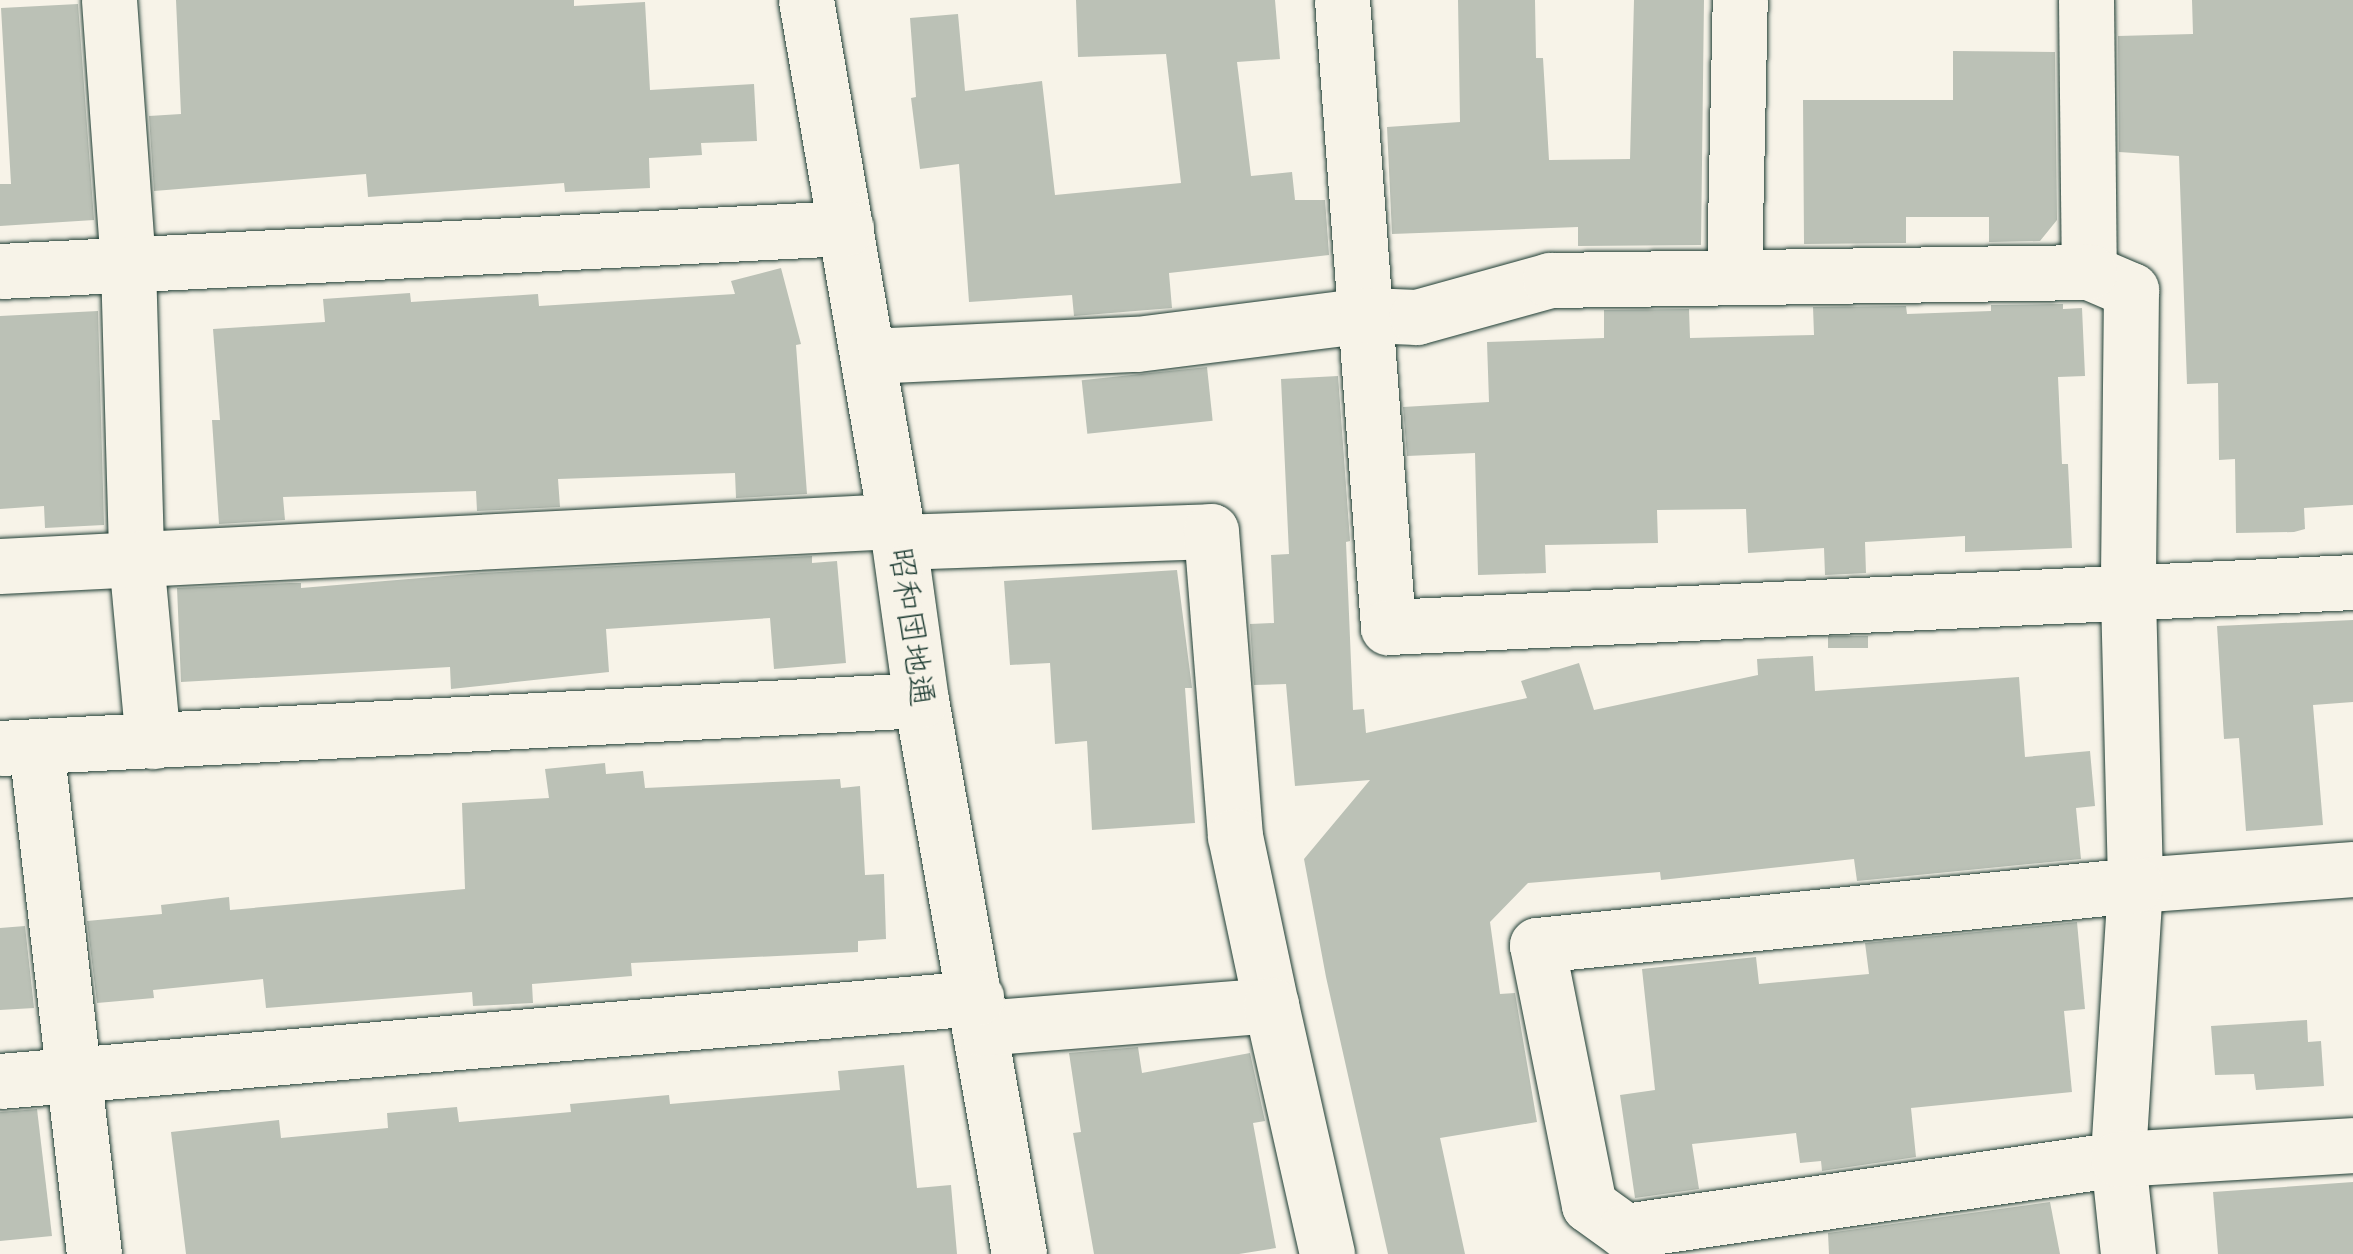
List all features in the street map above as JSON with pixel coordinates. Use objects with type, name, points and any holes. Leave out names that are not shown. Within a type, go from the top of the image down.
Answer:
[{"type":"street","points":[[110,0],[128,264],[136,559],[152,741]]},
{"type":"street","name":"昭和団地通","points":[[806,0],[897,531],[921,700],[1019,1254]]},
{"type":"street","points":[[1342,0],[1388,627],[2128,596],[2353,582]]},
{"type":"street","points":[[1734,275],[1740,0]]},
{"type":"street","points":[[2086,0],[2089,272]]},
{"type":"street","points":[[0,270],[846,228]]},
{"type":"street","points":[[868,356],[1137,344],[1367,314],[1417,316],[1550,280],[2089,272],[2130,290],[2128,596],[2135,885],[2118,1159],[2128,1254]]},
{"type":"street","points":[[0,566],[897,531],[1210,531],[1235,836],[1327,1254]]},
{"type":"street","points":[[94,1254],[75,1074],[18,747],[921,700]]},
{"type":"street","points":[[2353,870],[2135,885],[1537,945],[1589,1205],[1625,1232],[2118,1159],[2353,1145]]},
{"type":"street","points":[[0,1080],[978,1014],[1271,1005]]},
{"type":"building","points":[[176,0],[574,0],[574,6],[645,2],[650,90],[754,84],[757,141],[701,143],[702,155],[649,158],[650,188],[565,192],[564,183],[368,197],[366,174],[154,191],[149,116],[181,114]]},
{"type":"building","points":[[1076,0],[1275,0],[1280,59],[1237,62],[1251,176],[1292,172],[1295,200],[1325,200],[1329,255],[1169,273],[1172,308],[1074,316],[1072,295],[969,302],[959,164],[920,169],[911,98],[916,97],[910,18],[958,14],[965,91],[1042,81],[1055,195],[1181,183],[1166,54],[1078,57]]},
{"type":"building","points":[[1458,0],[1535,0],[1536,58],[1543,58],[1549,160],[1630,159],[1634,0],[1704,0],[1701,245],[1578,246],[1578,227],[1392,234],[1387,127],[1460,122]]},
{"type":"building","points":[[2192,0],[2353,0],[2353,505],[2304,508],[2305,529],[2294,532],[2236,533],[2235,459],[2219,460],[2218,383],[2187,384],[2179,156],[2119,152],[2118,36],[2193,34]]},
{"type":"building","points":[[78,4],[94,220],[0,226],[0,184],[11,184],[1,8]]},
{"type":"building","points":[[1953,51],[2055,52],[2057,220],[2040,241],[1989,242],[1989,217],[1906,217],[1906,243],[1804,244],[1803,100],[1953,100]]},
{"type":"building","points":[[781,268],[801,344],[796,345],[807,494],[736,498],[735,473],[558,479],[560,507],[477,511],[476,491],[283,497],[285,520],[219,524],[212,420],[220,420],[213,329],[325,322],[323,299],[410,293],[411,302],[538,294],[539,306],[735,294],[731,281]]},
{"type":"building","points":[[2063,304],[2063,309],[2082,308],[2085,376],[2058,377],[2062,464],[2068,464],[2072,548],[1965,552],[1965,536],[1865,542],[1866,573],[1825,575],[1824,548],[1748,553],[1746,509],[1657,510],[1658,543],[1545,545],[1546,573],[1478,575],[1475,453],[1407,456],[1403,407],[1489,402],[1487,342],[1604,338],[1604,310],[1689,309],[1690,338],[1814,335],[1813,307],[1906,306],[1907,314],[1991,311],[1991,305]]},
{"type":"building","points":[[98,311],[104,525],[45,528],[44,506],[0,509],[0,316]]},
{"type":"building","points":[[1207,367],[1213,421],[1087,434],[1082,380]]},
{"type":"building","points":[[1338,376],[1350,541],[1346,542],[1353,710],[1364,709],[1366,733],[1527,698],[1521,681],[1579,663],[1594,710],[1758,675],[1757,659],[1813,656],[1815,691],[2019,677],[2025,757],[2090,751],[2095,806],[2076,808],[2081,859],[1857,881],[1854,859],[1661,880],[1660,872],[1528,883],[1490,922],[1500,994],[1515,993],[1537,1122],[1440,1138],[1465,1254],[1388,1254],[1326,977],[1304,859],[1370,780],[1295,786],[1286,684],[1254,685],[1250,624],[1274,623],[1271,555],[1289,554],[1281,379]]},
{"type":"building","points":[[812,556],[812,563],[837,561],[846,663],[774,669],[770,618],[606,629],[609,672],[451,689],[450,667],[181,682],[177,588],[301,583],[301,588],[481,573]]},
{"type":"building","points":[[1177,570],[1192,688],[1185,688],[1195,823],[1092,830],[1087,741],[1055,744],[1050,663],[1010,665],[1004,581]]},
{"type":"building","points":[[2353,620],[2353,702],[2313,705],[2323,825],[2246,831],[2239,738],[2224,739],[2217,626]]},
{"type":"building","points":[[1828,636],[1868,636],[1868,648],[1828,648]]},
{"type":"building","points":[[605,763],[606,774],[643,771],[645,788],[840,779],[841,788],[860,786],[865,875],[884,874],[886,939],[858,941],[858,952],[631,963],[632,976],[532,984],[533,1003],[473,1006],[472,992],[266,1008],[263,979],[153,990],[154,998],[97,1003],[87,921],[162,914],[161,905],[229,897],[230,910],[465,889],[462,803],[549,798],[545,769]]},
{"type":"building","points":[[2077,922],[2085,1009],[2064,1011],[2072,1092],[1911,1108],[1916,1157],[1822,1171],[1821,1161],[1800,1163],[1796,1133],[1692,1144],[1699,1189],[1635,1198],[1620,1095],[1655,1090],[1642,969],[1756,957],[1759,984],[1869,974],[1865,943]]},
{"type":"building","points":[[25,926],[34,1008],[0,1010],[0,928]]},
{"type":"building","points":[[2307,1020],[2308,1042],[2321,1041],[2324,1086],[2256,1090],[2254,1074],[2215,1075],[2211,1026]]},
{"type":"building","points":[[1138,1047],[1142,1073],[1250,1053],[1265,1121],[1253,1123],[1276,1248],[1239,1254],[1094,1254],[1073,1133],[1081,1132],[1069,1053]]},
{"type":"building","points":[[904,1065],[917,1188],[951,1185],[957,1254],[186,1254],[171,1132],[279,1120],[281,1138],[388,1128],[387,1113],[457,1107],[459,1122],[571,1112],[570,1104],[669,1095],[670,1104],[840,1090],[838,1071]]},
{"type":"building","points":[[37,1109],[52,1236],[0,1241],[0,1112]]},
{"type":"building","points":[[2353,1182],[2353,1254],[2218,1254],[2213,1192]]},
{"type":"building","points":[[2050,1202],[2060,1254],[1829,1254],[1828,1233]]}]
